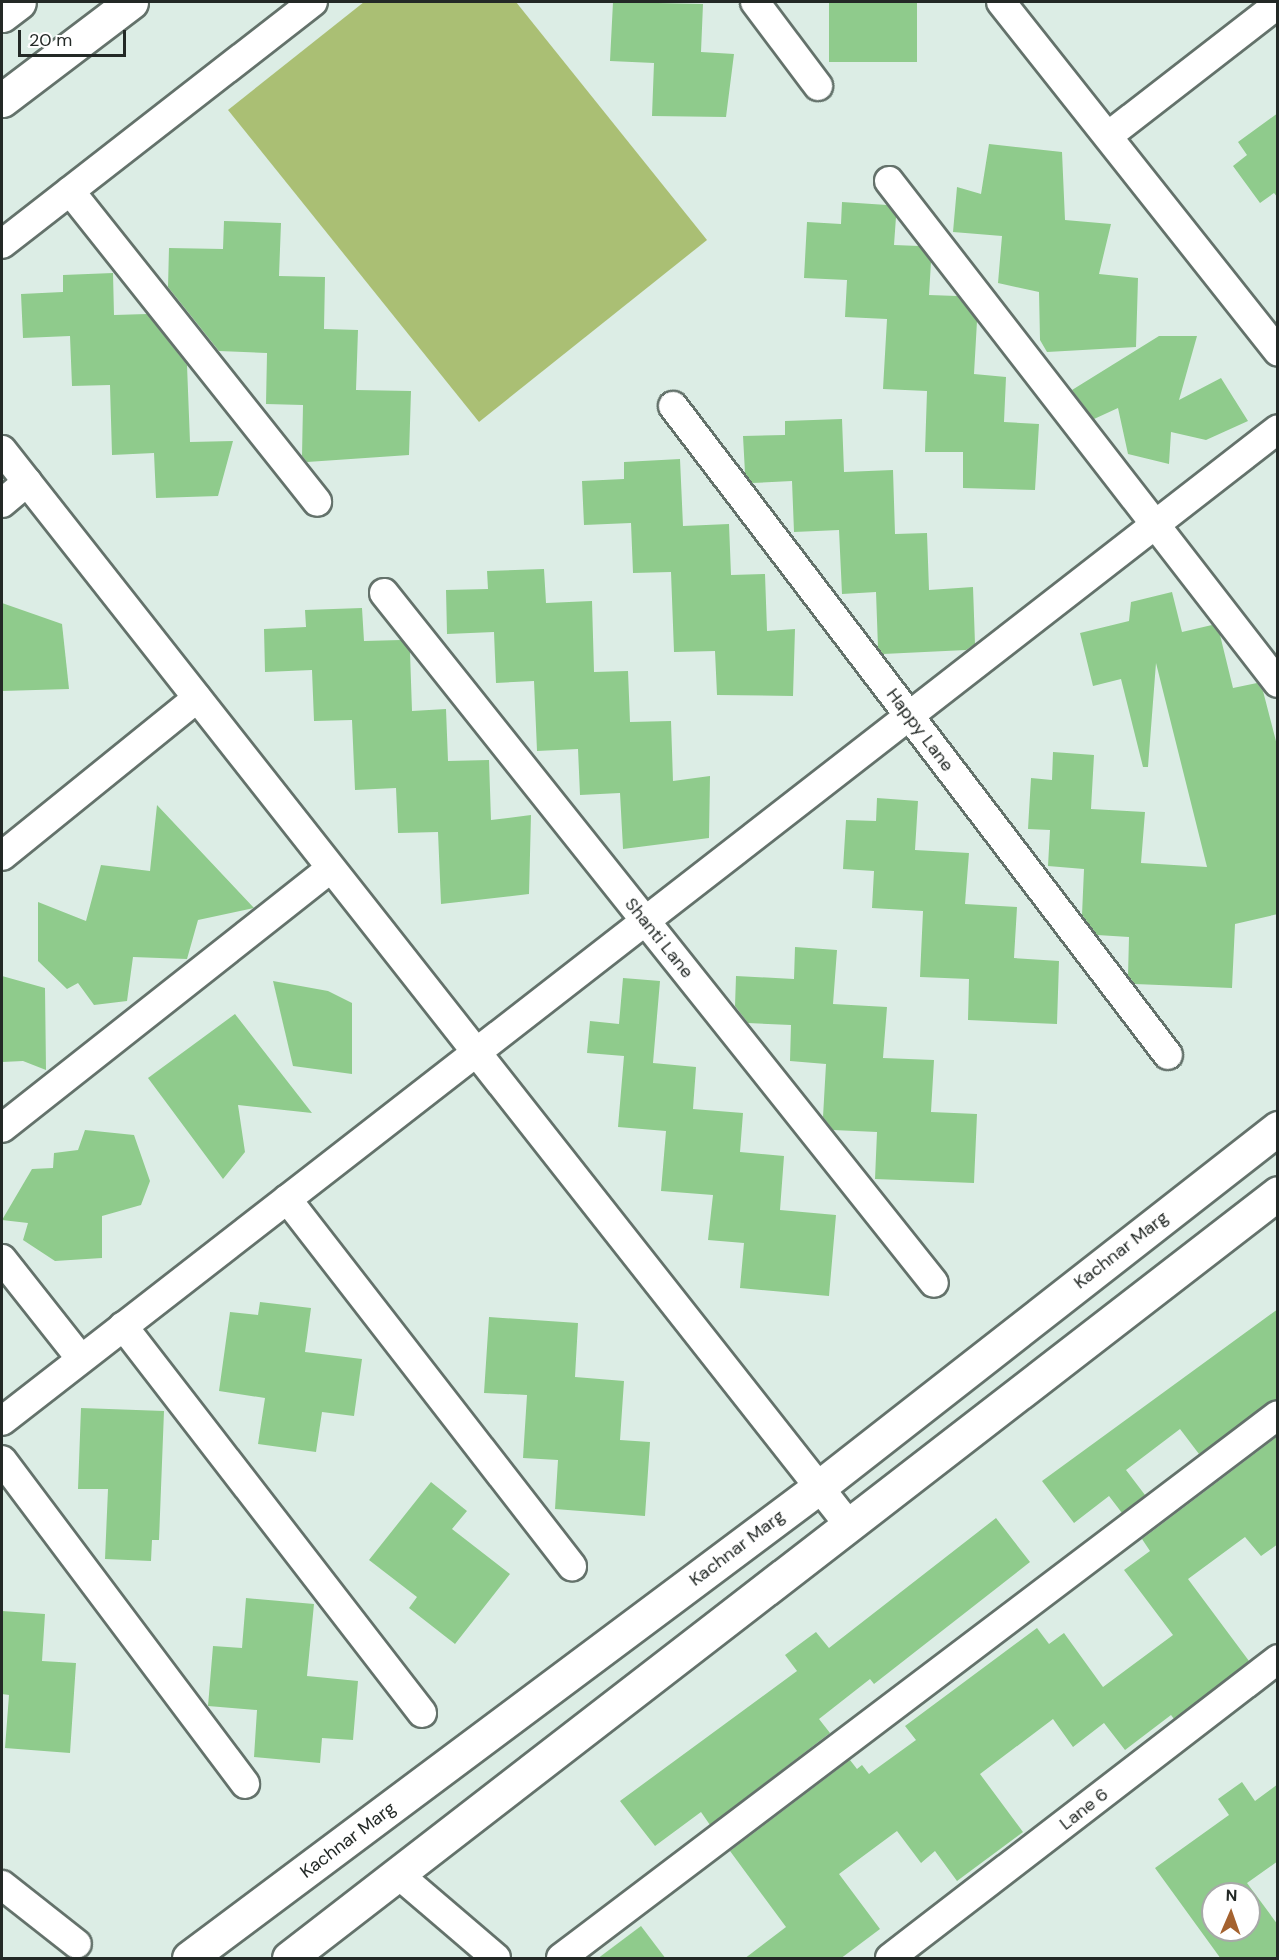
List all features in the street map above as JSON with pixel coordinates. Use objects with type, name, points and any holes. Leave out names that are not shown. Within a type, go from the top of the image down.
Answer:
[{"type":"street","points":[[2,15],[19,2]]},
{"type":"street","points":[[2,113],[11,93],[131,2]]},
{"type":"street","points":[[2,244],[313,2]]},
{"type":"street","points":[[755,2],[818,86]]},
{"type":"street","points":[[1001,2],[1278,352]]},
{"type":"street","points":[[1108,136],[1278,4]]},
{"type":"street","points":[[889,181],[1278,683]]},
{"type":"street","points":[[70,191],[317,502]]},
{"type":"street","name":"Happy Lane","points":[[673,406],[1168,1055]]},
{"type":"street","points":[[2,1421],[1278,429]]},
{"type":"street","points":[[2,450],[849,1525]]},
{"type":"street","points":[[2,502],[27,482]]},
{"type":"street","name":"Shanti Lane","points":[[384,593],[934,1282]]},
{"type":"street","points":[[2,856],[196,698]]},
{"type":"street","points":[[2,1128],[331,868]]},
{"type":"street","name":"Kachnar Marg","points":[[189,1959],[819,1487],[1278,1128]]},
{"type":"street","points":[[289,1959],[1278,1193]]},
{"type":"street","points":[[287,1199],[572,1567]]},
{"type":"street","points":[[2,1259],[81,1359]]},
{"type":"street","points":[[123,1326],[422,1713]]},
{"type":"street","points":[[561,1959],[1278,1415]]},
{"type":"street","points":[[2,1460],[245,1784]]},
{"type":"street","name":"Lane 6","points":[[890,1959],[1278,1659]]},
{"type":"street","points":[[398,1874],[496,1959]]},
{"type":"street","points":[[2,1885],[77,1944]]},
{"type":"green space","points":[[364,2],[516,2],[707,240],[479,422],[228,110]]},
{"type":"building","points":[[613,2],[703,4],[701,52],[734,54],[726,117],[652,116],[654,63],[610,61]]},
{"type":"building","points":[[829,2],[917,2],[917,62],[829,62]]},
{"type":"building","points":[[1278,113],[1278,198],[1274,193],[1260,203],[1233,166],[1247,155],[1238,142]]},
{"type":"building","points":[[989,144],[1062,152],[1065,220],[1111,224],[1099,274],[1138,278],[1136,347],[1047,352],[1040,340],[1039,292],[998,283],[1002,236],[953,232],[957,187],[981,194]]},
{"type":"building","points":[[842,202],[887,205],[896,217],[894,245],[919,246],[931,262],[929,295],[957,296],[977,321],[974,374],[1006,377],[1004,422],[1039,424],[1035,490],[963,488],[963,452],[925,452],[927,391],[883,389],[887,319],[845,317],[847,280],[804,278],[807,222],[841,224]]},
{"type":"building","points":[[224,221],[281,223],[279,276],[325,277],[324,329],[358,330],[356,390],[411,391],[409,455],[307,462],[302,456],[303,405],[266,404],[267,353],[219,351],[168,287],[169,248],[223,249]]},
{"type":"building","points":[[113,273],[114,315],[147,314],[187,365],[190,442],[233,441],[218,496],[156,498],[154,453],[112,455],[110,385],[72,386],[70,336],[23,338],[21,294],[63,292],[63,275]]},
{"type":"building","points":[[1159,336],[1197,336],[1179,400],[1221,378],[1248,421],[1206,440],[1171,432],[1169,464],[1128,454],[1118,408],[1094,419],[1072,390]]},
{"type":"building","points":[[842,419],[844,472],[893,470],[895,534],[927,533],[929,590],[973,587],[975,644],[966,650],[883,654],[878,648],[876,592],[842,594],[839,530],[794,532],[792,481],[752,483],[745,473],[743,436],[785,435],[785,421]]},
{"type":"building","points":[[680,459],[683,526],[729,524],[731,575],[765,574],[767,631],[795,629],[793,696],[717,695],[715,651],[674,652],[671,572],[633,573],[631,523],[584,525],[582,481],[624,479],[624,462]]},
{"type":"building","points":[[544,569],[546,603],[592,601],[594,672],[628,671],[630,722],[671,721],[673,781],[710,776],[709,838],[623,849],[620,793],[580,795],[578,749],[537,751],[534,681],[496,683],[494,632],[447,634],[446,590],[488,589],[487,571]]},
{"type":"building","points":[[1172,592],[1182,632],[1212,625],[1220,635],[1233,688],[1257,683],[1263,691],[1278,749],[1278,914],[1235,924],[1232,988],[1135,984],[1128,976],[1129,937],[1097,935],[1082,915],[1084,869],[1048,866],[1050,830],[1028,829],[1031,778],[1052,780],[1053,752],[1094,755],[1091,809],[1145,812],[1141,863],[1207,867],[1156,663],[1148,767],[1143,767],[1121,679],[1093,686],[1080,633],[1129,621],[1131,602]]},
{"type":"building","points":[[2,603],[62,624],[69,689],[2,691]]},
{"type":"building","points":[[362,608],[364,641],[401,640],[410,652],[412,711],[446,709],[448,761],[489,760],[491,820],[531,815],[529,894],[441,904],[438,832],[398,833],[396,788],[355,790],[352,720],[314,721],[312,670],[265,672],[264,629],[306,627],[305,610]]},
{"type":"building","points":[[877,798],[918,801],[915,850],[969,853],[965,904],[1017,907],[1014,958],[1059,961],[1057,1024],[968,1020],[969,979],[920,977],[923,911],[872,908],[874,871],[843,869],[846,820],[876,821]]},
{"type":"building","points":[[157,805],[254,908],[198,920],[187,959],[133,957],[127,1001],[94,1005],[78,983],[67,989],[38,961],[38,902],[86,921],[101,865],[150,871]]},
{"type":"building","points":[[795,947],[837,950],[833,1004],[887,1007],[883,1058],[934,1060],[931,1112],[977,1114],[974,1183],[875,1179],[877,1132],[833,1130],[823,1117],[826,1064],[790,1061],[791,1025],[748,1023],[735,1006],[736,976],[794,979]]},
{"type":"building","points":[[2,976],[45,988],[46,1070],[23,1061],[2,1062]]},
{"type":"building","points":[[623,978],[660,981],[653,1063],[696,1067],[693,1109],[743,1113],[740,1152],[784,1156],[780,1210],[836,1215],[829,1296],[740,1288],[744,1243],[708,1240],[713,1195],[661,1191],[666,1131],[618,1127],[624,1056],[587,1053],[590,1021],[619,1024]]},
{"type":"building","points":[[273,981],[328,991],[352,1003],[352,1074],[293,1066]]},
{"type":"building","points":[[235,1014],[312,1113],[238,1105],[245,1152],[223,1179],[148,1078]]},
{"type":"building","points":[[85,1130],[134,1135],[150,1181],[141,1205],[102,1216],[102,1258],[55,1261],[23,1240],[28,1223],[2,1220],[32,1169],[53,1168],[54,1153],[78,1150]]},
{"type":"building","points":[[260,1302],[311,1308],[305,1352],[362,1359],[354,1416],[322,1412],[316,1452],[258,1444],[265,1398],[219,1391],[230,1312],[258,1315]]},
{"type":"building","points":[[1278,1309],[1278,1399],[1199,1454],[1180,1429],[1126,1470],[1145,1495],[1122,1513],[1109,1496],[1074,1523],[1042,1481]]},
{"type":"building","points":[[489,1317],[578,1323],[575,1377],[624,1381],[620,1440],[650,1442],[645,1516],[555,1509],[558,1460],[523,1458],[527,1395],[484,1393]]},
{"type":"building","points":[[81,1408],[164,1411],[159,1540],[152,1540],[151,1561],[105,1559],[108,1489],[78,1489]]},
{"type":"building","points":[[1278,1436],[1278,1544],[1261,1556],[1245,1537],[1188,1579],[1249,1661],[1174,1719],[1171,1715],[1125,1750],[1104,1723],[1073,1747],[1053,1719],[980,1774],[1023,1832],[957,1881],[935,1851],[921,1863],[897,1831],[839,1874],[880,1929],[840,1959],[744,1959],[786,1927],[730,1851],[850,1760],[857,1769],[862,1765],[869,1774],[916,1740],[905,1726],[1037,1628],[1049,1644],[1064,1633],[1103,1687],[1173,1635],[1124,1570],[1150,1551],[1142,1539]]},
{"type":"building","points":[[431,1482],[467,1511],[452,1529],[510,1574],[455,1644],[409,1608],[417,1597],[369,1560]]},
{"type":"building","points":[[996,1518],[1030,1562],[874,1684],[870,1679],[819,1719],[830,1733],[710,1825],[701,1812],[655,1846],[620,1801],[797,1671],[785,1655],[816,1632],[829,1648]]},
{"type":"building","points":[[246,1598],[314,1604],[307,1676],[358,1681],[353,1740],[322,1738],[320,1763],[254,1757],[257,1710],[208,1706],[213,1646],[242,1648]]},
{"type":"building","points":[[2,1611],[45,1614],[42,1661],[76,1663],[70,1753],[5,1748],[9,1695],[2,1694]]},
{"type":"building","points":[[1242,1782],[1255,1801],[1278,1784],[1278,1861],[1248,1882],[1201,1882],[1201,1931],[1155,1868],[1229,1815],[1218,1799]]},
{"type":"building","points":[[1261,1902],[1278,1925],[1278,1959],[1221,1959],[1209,1942],[1261,1942]]},
{"type":"building","points":[[641,1926],[666,1959],[597,1959]]}]
